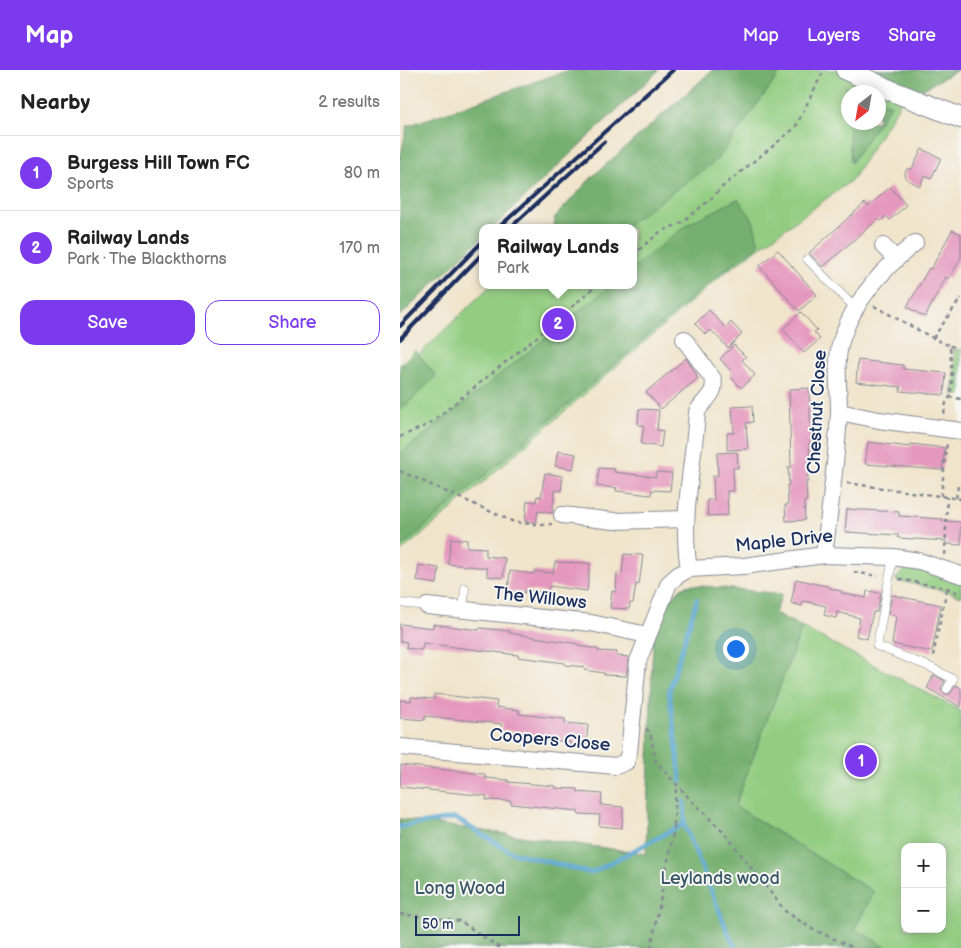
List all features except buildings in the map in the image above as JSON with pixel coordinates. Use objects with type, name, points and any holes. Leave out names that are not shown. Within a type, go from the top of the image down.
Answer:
[{"type":"street","points":[[846,70],[892,91],[961,118]]},
{"type":"street","name":"Chestnut Close","points":[[824,555],[833,482],[838,412],[838,363],[842,336],[858,303],[896,259],[916,244]]},
{"type":"street","points":[[883,246],[896,259]]},
{"type":"street","points":[[647,635],[669,583],[689,569],[686,552],[686,519],[697,412],[714,390],[713,379],[684,339]]},
{"type":"street","points":[[838,412],[955,431]]},
{"type":"street","points":[[562,515],[614,521],[686,519]]},
{"type":"street","name":"Maple Drive","points":[[689,569],[744,566],[824,555],[893,556],[919,561],[961,575]]},
{"type":"street","name":"The Willows","points":[[427,606],[591,623],[647,635]]},
{"type":"street","name":"Coopers Close","points":[[400,747],[616,766],[626,762],[629,752],[638,661],[647,635]]},
{"type":"lane","points":[[807,259],[858,303]]},
{"type":"lane","points":[[893,556],[877,646],[930,667],[953,679],[948,689]]},
{"type":"lane","points":[[462,610],[465,588]]},
{"type":"lane","points":[[400,603],[427,606]]},
{"type":"path","points":[[637,252],[660,232],[681,223],[711,200],[721,188],[795,128],[824,70]]},
{"type":"path","points":[[400,436],[429,424],[592,289]]},
{"type":"path","points":[[932,338],[961,298]]},
{"type":"path","points":[[858,303],[950,346],[961,348]]},
{"type":"path","points":[[950,346],[952,380],[950,397],[961,399]]},
{"type":"path","points":[[941,496],[955,431]]},
{"type":"path","points":[[400,471],[514,522],[541,525],[560,523],[562,515]]},
{"type":"path","points":[[833,482],[961,499]]},
{"type":"path","points":[[956,498],[958,486]]},
{"type":"path","points":[[944,569],[948,497]]},
{"type":"path","points":[[930,667],[947,588],[961,575]]},
{"type":"path","points":[[632,717],[650,732],[656,762],[725,834],[785,911],[812,928],[854,948]]},
{"type":"path","points":[[674,829],[676,784]]},
{"type":"path","points":[[651,948],[674,835],[674,823]]},
{"type":"path","points":[[400,914],[460,921],[500,948]]},
{"type":"green space","points":[[569,70],[659,70],[496,224],[479,224],[479,240],[400,316],[400,159],[407,126]]},
{"type":"green space","points":[[712,70],[958,70],[902,100],[886,126],[886,85],[841,85],[841,130],[883,130],[852,180],[723,274],[400,552],[400,373],[487,289],[637,289],[637,224],[554,224]]},
{"type":"green space","points":[[713,70],[782,70],[717,160],[629,224],[556,224],[554,218],[592,177]]},
{"type":"green space","points":[[865,70],[956,70],[915,94]]},
{"type":"green space","points":[[886,103],[891,105],[886,112]]},
{"type":"green space","points":[[849,130],[874,130],[851,163]]},
{"type":"green space","points":[[738,199],[753,220],[759,245],[722,272],[400,548],[400,454],[607,289],[637,289],[637,265],[688,224]]},
{"type":"green space","points":[[954,349],[961,350],[961,395],[953,395],[955,377]]},
{"type":"green space","points":[[415,350],[436,376],[400,411],[400,365]]},
{"type":"green space","points":[[915,566],[961,581],[961,597],[949,592],[895,580],[907,567]]},
{"type":"green space","name":"Long Wood","points":[[691,585],[782,594],[775,613],[961,711],[961,948],[400,948],[400,819],[646,854],[653,640],[673,596],[682,587]]},
{"type":"green space","name":"Leylands wood","points":[[691,585],[782,594],[775,613],[802,627],[735,806],[874,892],[855,929],[888,948],[400,948],[400,819],[646,854],[653,640],[666,607],[676,594]]},
{"type":"waterway","points":[[681,781],[669,691],[697,599]]},
{"type":"waterway","points":[[684,801],[684,824],[736,948]]},
{"type":"waterway","points":[[400,827],[455,818],[511,852],[591,873],[684,824]]},
{"type":"railway","points":[[502,224],[673,70]]},
{"type":"railway","points":[[514,224],[604,142]]},
{"type":"railway","points":[[400,326],[479,245]]},
{"type":"railway","points":[[400,339],[479,257]]},
{"type":"place","name":"Railway Lands","points":[[558,324]]},
{"type":"place","name":"Burgess Hill Town FC","points":[[861,761]]}]
